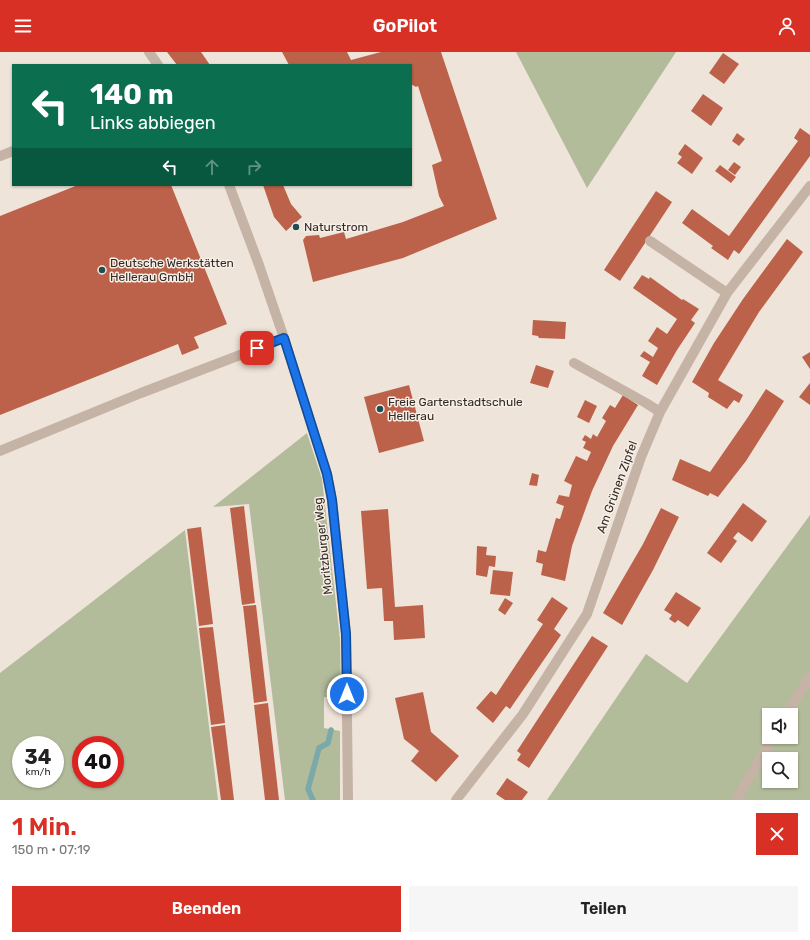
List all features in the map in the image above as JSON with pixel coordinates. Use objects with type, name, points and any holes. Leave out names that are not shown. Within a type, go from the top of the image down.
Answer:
[{"type":"street","points":[[149,52],[157,64]]},
{"type":"street","points":[[0,156],[12,151]]},
{"type":"street","name":"Moritzburger Weg","points":[[229,186],[284,338],[327,474],[332,500],[346,634],[348,800]]},
{"type":"street","name":"Am Grünen Zipfel","points":[[456,800],[523,714],[586,614],[641,457],[660,412],[727,293],[810,186]]},
{"type":"street","points":[[650,241],[727,293]]},
{"type":"street","points":[[0,451],[141,393],[284,338]]},
{"type":"street","points":[[574,363],[660,412]]},
{"type":"street","points":[[790,708],[810,676]]},
{"type":"street","points":[[736,800],[769,744]]},
{"type":"green space","points":[[516,52],[676,52],[587,188]]},
{"type":"green space","points":[[307,433],[322,479],[340,639],[341,696],[324,697],[324,728],[340,731],[340,800],[285,800],[249,504],[213,507]]},
{"type":"green space","points":[[810,515],[810,800],[547,800],[646,654],[687,683]]},
{"type":"green space","points":[[185,530],[218,800],[0,800],[0,673]]},
{"type":"building","points":[[167,52],[201,52],[209,64],[176,64]]},
{"type":"building","points":[[282,52],[347,52],[351,60],[381,52],[441,52],[497,219],[403,258],[313,282],[303,240],[306,236],[319,235],[320,238],[344,232],[346,239],[403,222],[444,206],[439,196],[432,165],[442,161],[418,86],[416,87],[412,85],[412,64],[288,64]]},
{"type":"building","points":[[723,53],[739,64],[724,84],[709,73]]},
{"type":"building","points":[[703,94],[723,108],[711,126],[691,111]]},
{"type":"building","points":[[800,128],[810,135],[810,156],[739,254],[734,250],[728,260],[711,248],[713,246],[682,223],[692,209],[729,236],[798,141],[794,138]]},
{"type":"building","points":[[737,133],[745,139],[739,146],[732,141]]},
{"type":"building","points":[[685,144],[703,158],[692,174],[677,163],[682,157],[678,154]]},
{"type":"building","points":[[734,162],[741,167],[735,175],[728,170]]},
{"type":"building","points":[[720,165],[736,177],[731,183],[715,171]]},
{"type":"building","name":"Deutsche Werkstätten Hellerau GmbH","points":[[75,186],[171,186],[227,324],[194,337],[199,348],[182,355],[178,344],[0,415],[0,216]]},
{"type":"building","points":[[263,186],[283,186],[291,204],[302,217],[286,231],[274,217]]},
{"type":"building","points":[[656,191],[672,202],[620,281],[604,270]]},
{"type":"building","points":[[787,239],[803,252],[759,312],[718,380],[743,395],[739,403],[734,400],[727,409],[708,397],[709,393],[692,382],[714,343],[743,299]]},
{"type":"building","points":[[642,275],[649,279],[650,277],[682,300],[683,299],[699,309],[691,320],[695,323],[677,350],[657,385],[642,376],[650,362],[640,356],[644,351],[653,357],[658,348],[648,341],[657,327],[667,334],[677,319],[633,288]]},
{"type":"building","points":[[533,320],[566,322],[565,339],[539,338],[538,336],[532,335]]},
{"type":"building","points":[[810,352],[810,369],[802,357]]},
{"type":"building","points":[[536,365],[554,371],[548,388],[530,383]]},
{"type":"building","points":[[810,383],[810,405],[799,397]]},
{"type":"building","name":"Freie Gartenstadtschule Hellerau","points":[[409,385],[424,441],[379,453],[364,397]]},
{"type":"building","points":[[766,389],[784,401],[746,461],[718,497],[710,493],[708,496],[672,480],[680,459],[710,472]]},
{"type":"building","points":[[623,395],[638,405],[613,446],[592,491],[572,546],[565,581],[541,575],[543,564],[536,562],[538,550],[546,552],[556,518],[560,519],[564,506],[556,503],[559,495],[569,497],[572,485],[564,481],[576,456],[587,461],[591,452],[583,448],[586,442],[582,440],[585,435],[591,439],[593,434],[597,437],[606,421],[602,418],[610,405],[615,408]]},
{"type":"building","points":[[585,400],[597,406],[589,423],[577,417]]},
{"type":"building","points":[[532,473],[539,475],[537,486],[529,485]]},
{"type":"building","points":[[743,503],[767,521],[752,542],[738,532],[733,538],[737,541],[721,563],[707,553]]},
{"type":"building","points":[[244,506],[255,603],[242,605],[230,508]]},
{"type":"building","points":[[661,508],[679,517],[653,570],[622,625],[603,613],[643,544]]},
{"type":"building","points":[[388,509],[395,607],[423,605],[425,638],[394,640],[393,621],[384,621],[382,588],[367,589],[361,511]]},
{"type":"building","points":[[201,527],[213,624],[199,626],[187,529]]},
{"type":"building","points":[[477,546],[487,547],[486,555],[496,556],[495,567],[489,566],[487,577],[476,575]]},
{"type":"building","points":[[493,570],[513,572],[510,596],[490,594]]},
{"type":"building","points":[[676,592],[701,608],[688,627],[678,620],[675,623],[669,619],[672,615],[664,610]]},
{"type":"building","points":[[552,597],[568,608],[554,629],[561,635],[510,709],[506,706],[493,723],[476,708],[491,691],[496,695],[543,624],[537,620]]},
{"type":"building","points":[[505,598],[513,603],[505,615],[498,610]]},
{"type":"building","points":[[256,605],[267,701],[254,703],[243,606]]},
{"type":"building","points":[[213,627],[225,723],[211,725],[199,628]]},
{"type":"building","points":[[592,636],[608,646],[529,768],[517,760],[521,754],[517,751]]},
{"type":"building","points":[[423,692],[431,732],[459,756],[436,782],[411,761],[419,751],[404,739],[395,698]]},
{"type":"building","points":[[268,703],[279,800],[265,800],[254,705]]},
{"type":"building","points":[[225,725],[234,800],[221,800],[211,727]]},
{"type":"building","points":[[507,778],[528,792],[522,800],[505,800],[496,794]]},
{"type":"waterway","points":[[313,800],[308,789],[319,748],[328,743],[331,730]]},
{"type":"place","name":"Naturstrom","points":[[296,227]]},
{"type":"place","name":"Deutsche Werkstätten Hellerau GmbH","points":[[102,270]]},
{"type":"place","name":"Freie Gartenstadtschule Hellerau","points":[[380,409]]},
{"type":"route","points":[[257,348],[284,338],[327,474],[332,500],[346,634],[347,694]]}]
